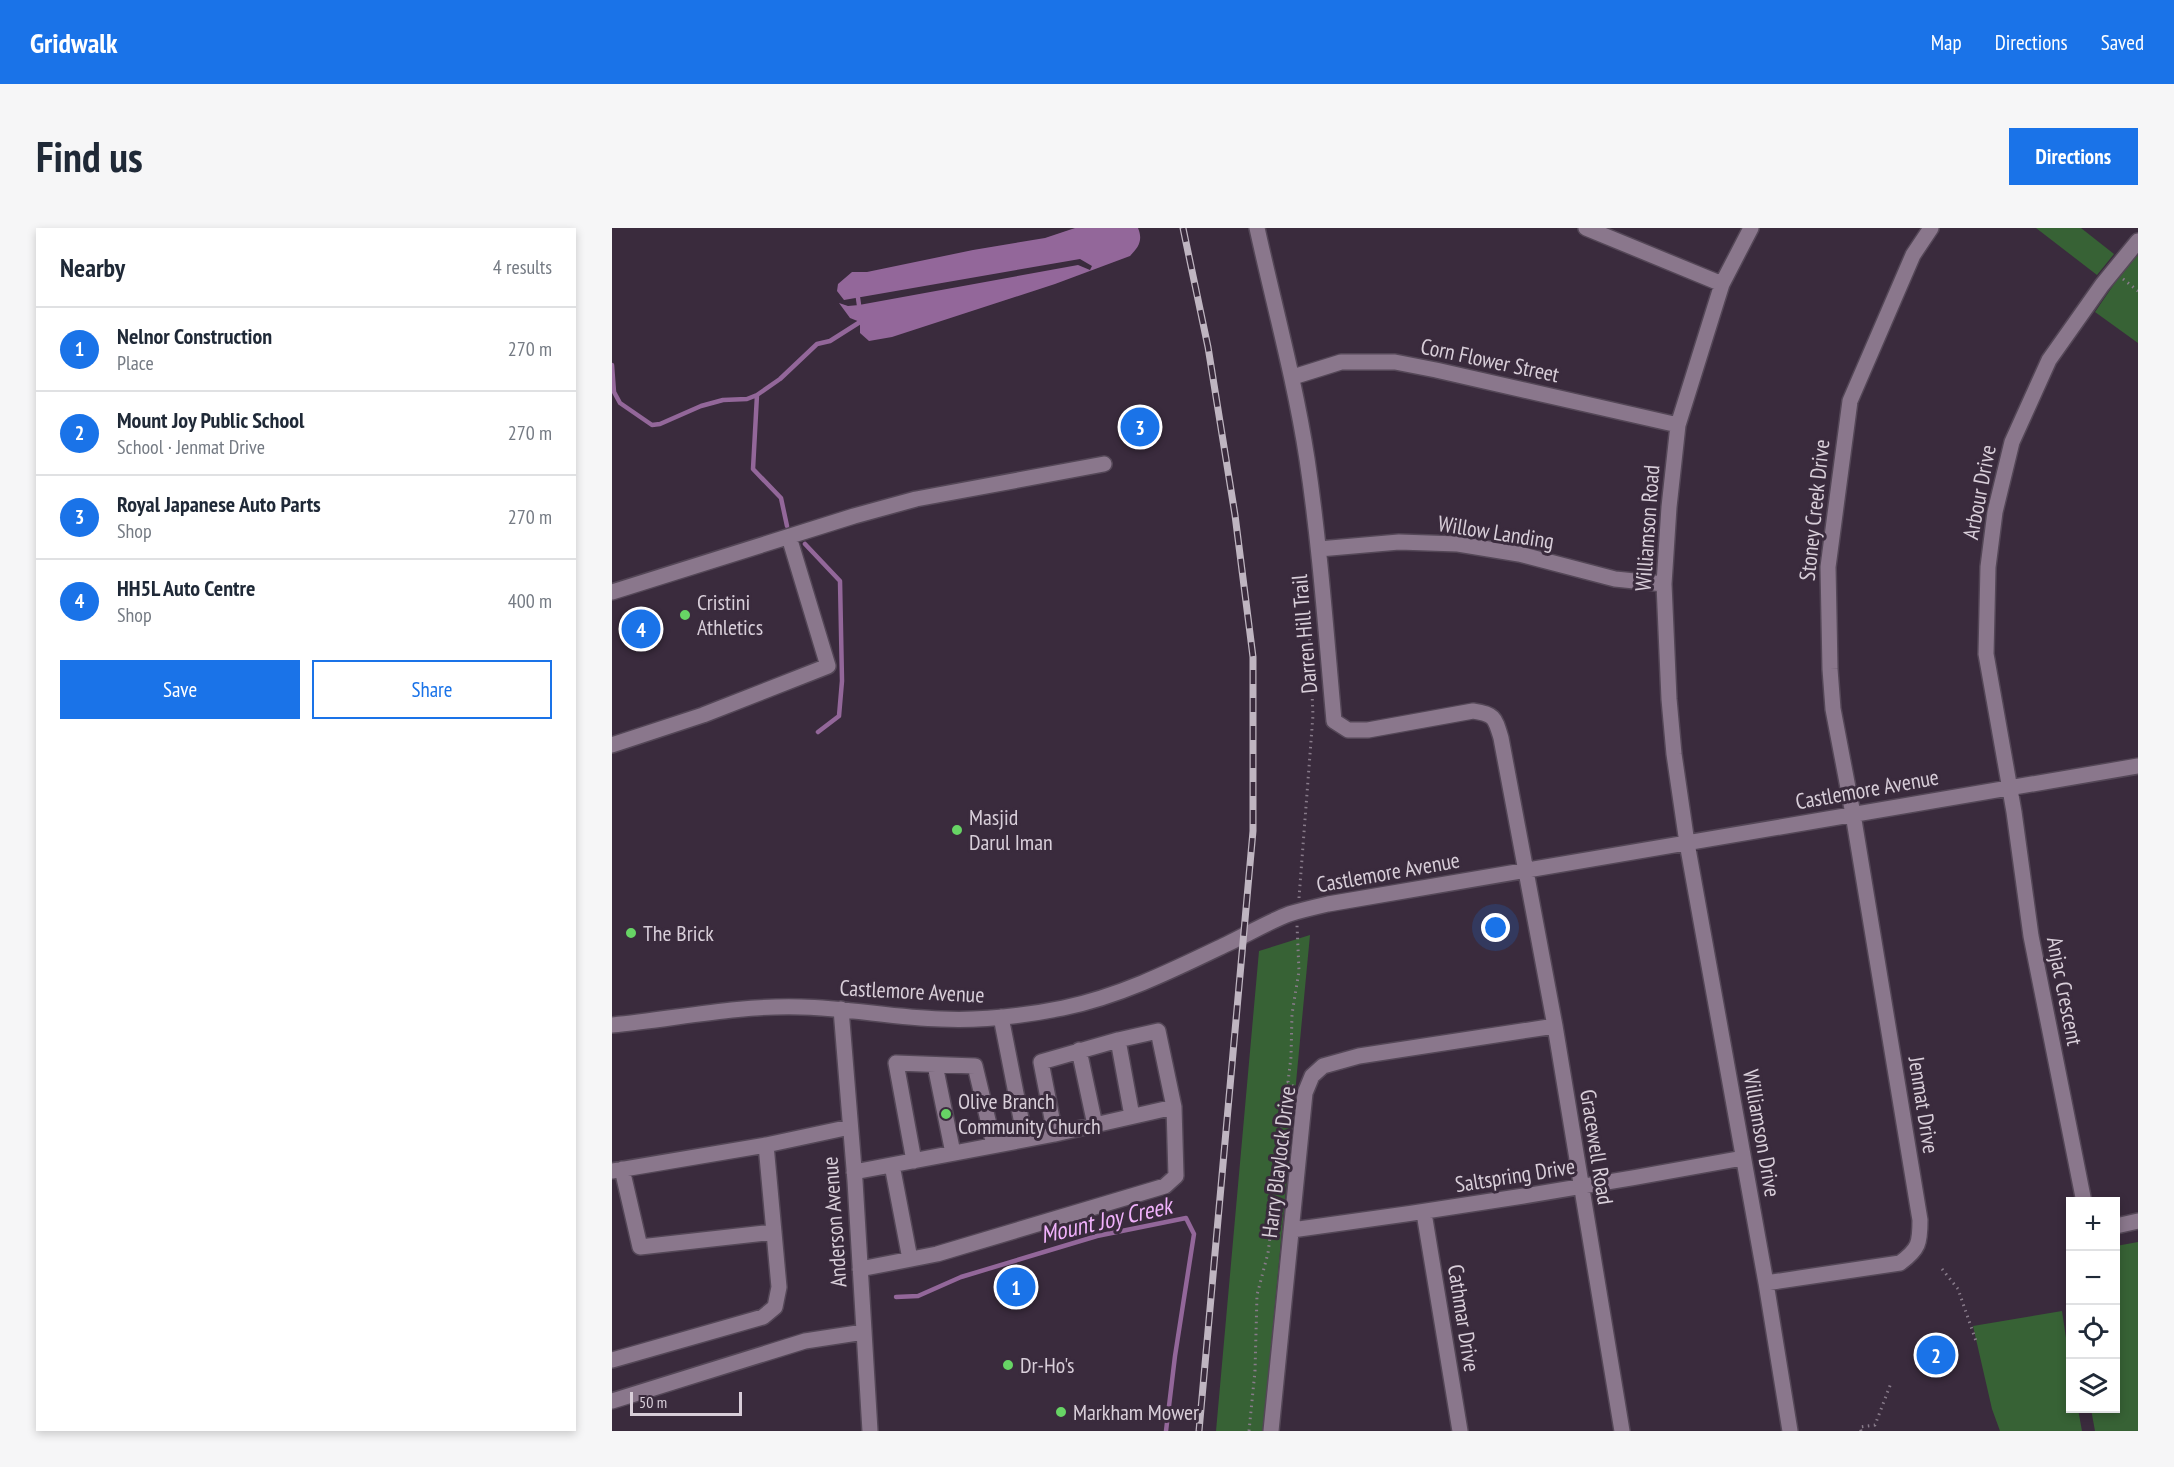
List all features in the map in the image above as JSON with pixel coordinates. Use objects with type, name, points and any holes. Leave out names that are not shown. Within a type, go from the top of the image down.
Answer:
[{"type":"street","name":"Darren Hill Trail","points":[[1257,228],[1293,377],[1307,458],[1319,549],[1334,721],[1348,730],[1368,730],[1473,711],[1486,713],[1495,719],[1501,738],[1527,870]]},
{"type":"street","points":[[1586,228],[1722,284]]},
{"type":"street","name":"Williamson Road","points":[[1687,843],[1674,754],[1669,699],[1664,584],[1669,507],[1678,425],[1722,284],[1750,228]]},
{"type":"street","name":"Stoney Creek Drive","points":[[1853,814],[1833,709],[1828,607],[1830,542],[1850,401],[1913,255],[1931,228]]},
{"type":"street","name":"Arbour Drive","points":[[2009,788],[1986,654],[1988,567],[1995,512],[2012,442],[2049,360],[2102,285],[2138,241]]},
{"type":"street","name":"Corn Flower Street","points":[[1293,377],[1341,362],[1395,362],[1678,425]]},
{"type":"street","points":[[612,592],[854,516],[916,499],[1104,464]]},
{"type":"street","points":[[612,744],[703,715],[828,666],[789,537]]},
{"type":"street","name":"Willow Landing","points":[[1319,549],[1399,542],[1458,544],[1519,554],[1615,579],[1664,584]]},
{"type":"street","name":"Castlemore Avenue","points":[[612,1024],[742,1008],[841,1009],[941,1019],[1001,1017],[1066,1008],[1167,973],[1266,924],[1298,911],[1359,898],[2138,766]]},
{"type":"street","name":"Anjac Crescent","points":[[2009,788],[2031,936],[2083,1197]]},
{"type":"street","name":"Jenmat Drive","points":[[1766,1282],[1900,1263],[1911,1255],[1920,1243],[1920,1220],[1853,814]]},
{"type":"street","name":"Williamson Drive","points":[[1687,843],[1766,1282],[1790,1431]]},
{"type":"street","name":"Gracewell Road","points":[[1527,870],[1556,1026],[1622,1431]]},
{"type":"street","name":"Anderson Avenue","points":[[841,1009],[870,1431]]},
{"type":"street","points":[[1001,1017],[1025,1139]]},
{"type":"street","name":"Castlemore Avenue","points":[[612,1036],[659,1020]]},
{"type":"street","name":"Harry Blaylock Drive","points":[[1271,1431],[1305,1093],[1312,1076],[1323,1066],[1350,1058],[1556,1026]]},
{"type":"street","points":[[860,1269],[937,1254],[1165,1186],[1176,1176],[1174,1107],[1158,1031],[1079,1050],[1041,1062],[1055,1134]]},
{"type":"street","points":[[1118,1040],[1132,1116]]},
{"type":"street","points":[[1079,1050],[1095,1125]]},
{"type":"street","points":[[914,1161],[896,1063],[975,1066],[994,1145]]},
{"type":"street","points":[[935,1065],[953,1153]]},
{"type":"street","points":[[854,1172],[1055,1134],[1174,1107]]},
{"type":"street","points":[[774,1232],[639,1247],[617,1170],[766,1145],[850,1127]]},
{"type":"street","points":[[612,1360],[763,1317],[775,1307],[778,1287],[766,1145]]},
{"type":"street","name":"Saltspring Drive","points":[[1292,1230],[1424,1213],[1581,1188],[1743,1158]]},
{"type":"street","points":[[892,1165],[910,1259]]},
{"type":"street","name":"Cathmar Drive","points":[[1424,1213],[1460,1431]]},
{"type":"street","points":[[2120,1225],[2138,1221]]},
{"type":"street","points":[[612,1401],[805,1341],[864,1332]]},
{"type":"path","points":[[1249,1431],[1255,1371],[1257,1295],[1268,1253],[1280,1160],[1282,1108],[1291,1057],[1292,1014],[1299,971],[1296,934],[1314,715],[1310,628]]},
{"type":"path","points":[[1287,1082],[1305,1093]]},
{"type":"path","points":[[1942,1269],[1958,1289],[1977,1344]]},
{"type":"path","points":[[1861,1431],[1860,1427],[1875,1425],[1891,1383]]},
{"type":"green space","points":[[2036,228],[2081,228],[2114,254],[2097,275]]},
{"type":"green space","points":[[2138,255],[2138,343],[2095,312],[2125,268]]},
{"type":"green space","points":[[1310,935],[1263,1431],[1216,1431],[1259,951]]},
{"type":"green space","points":[[2138,1242],[2138,1431],[2095,1431],[2092,1413],[2120,1413],[2120,1245]]},
{"type":"green space","points":[[2062,1311],[2066,1338],[2066,1413],[2079,1413],[2082,1431],[2000,1431],[1992,1409],[1973,1326]]},
{"type":"shaded area","points":[[1075,228],[1138,228],[1140,240],[1130,256],[1055,284],[892,337],[869,341],[860,333],[860,322],[850,318],[839,303],[848,306],[859,305],[1078,265],[1090,270],[1092,266],[1080,259],[844,300],[837,291],[838,284],[852,272],[867,272],[1045,238]]},
{"type":"waterway","points":[[858,298],[859,305]]},
{"type":"waterway","name":"Mount Joy Creek","points":[[612,365],[614,392],[620,403],[652,425],[660,424],[701,406],[723,400],[747,399],[757,395],[780,379],[817,344],[830,341],[860,322]]},
{"type":"waterway","name":"Mount Joy Creek","points":[[757,395],[753,469],[781,498],[787,526]]},
{"type":"waterway","name":"Mount Joy Creek","points":[[805,544],[840,581],[842,681],[839,716],[818,732]]},
{"type":"waterway","name":"Mount Joy Creek","points":[[896,1297],[918,1296],[961,1277],[1097,1236],[1186,1218],[1194,1234],[1166,1431]]},
{"type":"railway","points":[[1183,228],[1208,347],[1235,515],[1253,657],[1253,831],[1199,1431]]},
{"type":"place","name":"Royal Japanese Auto Parts","points":[[1140,427]]},
{"type":"place","name":"Cristini Athletics","points":[[685,615]]},
{"type":"place","name":"HH5L Auto Centre","points":[[641,629]]},
{"type":"place","name":"Masjid Darul Iman","points":[[957,830]]},
{"type":"place","name":"The Brick","points":[[631,933]]},
{"type":"place","name":"Olive Branch Community Church","points":[[946,1114]]},
{"type":"place","name":"Nelnor Construction","points":[[1016,1287]]},
{"type":"place","name":"Mount Joy Public School","points":[[1936,1355]]},
{"type":"place","name":"Dr-Ho's","points":[[1008,1365]]},
{"type":"place","name":"Markham Mower","points":[[1061,1412]]}]
